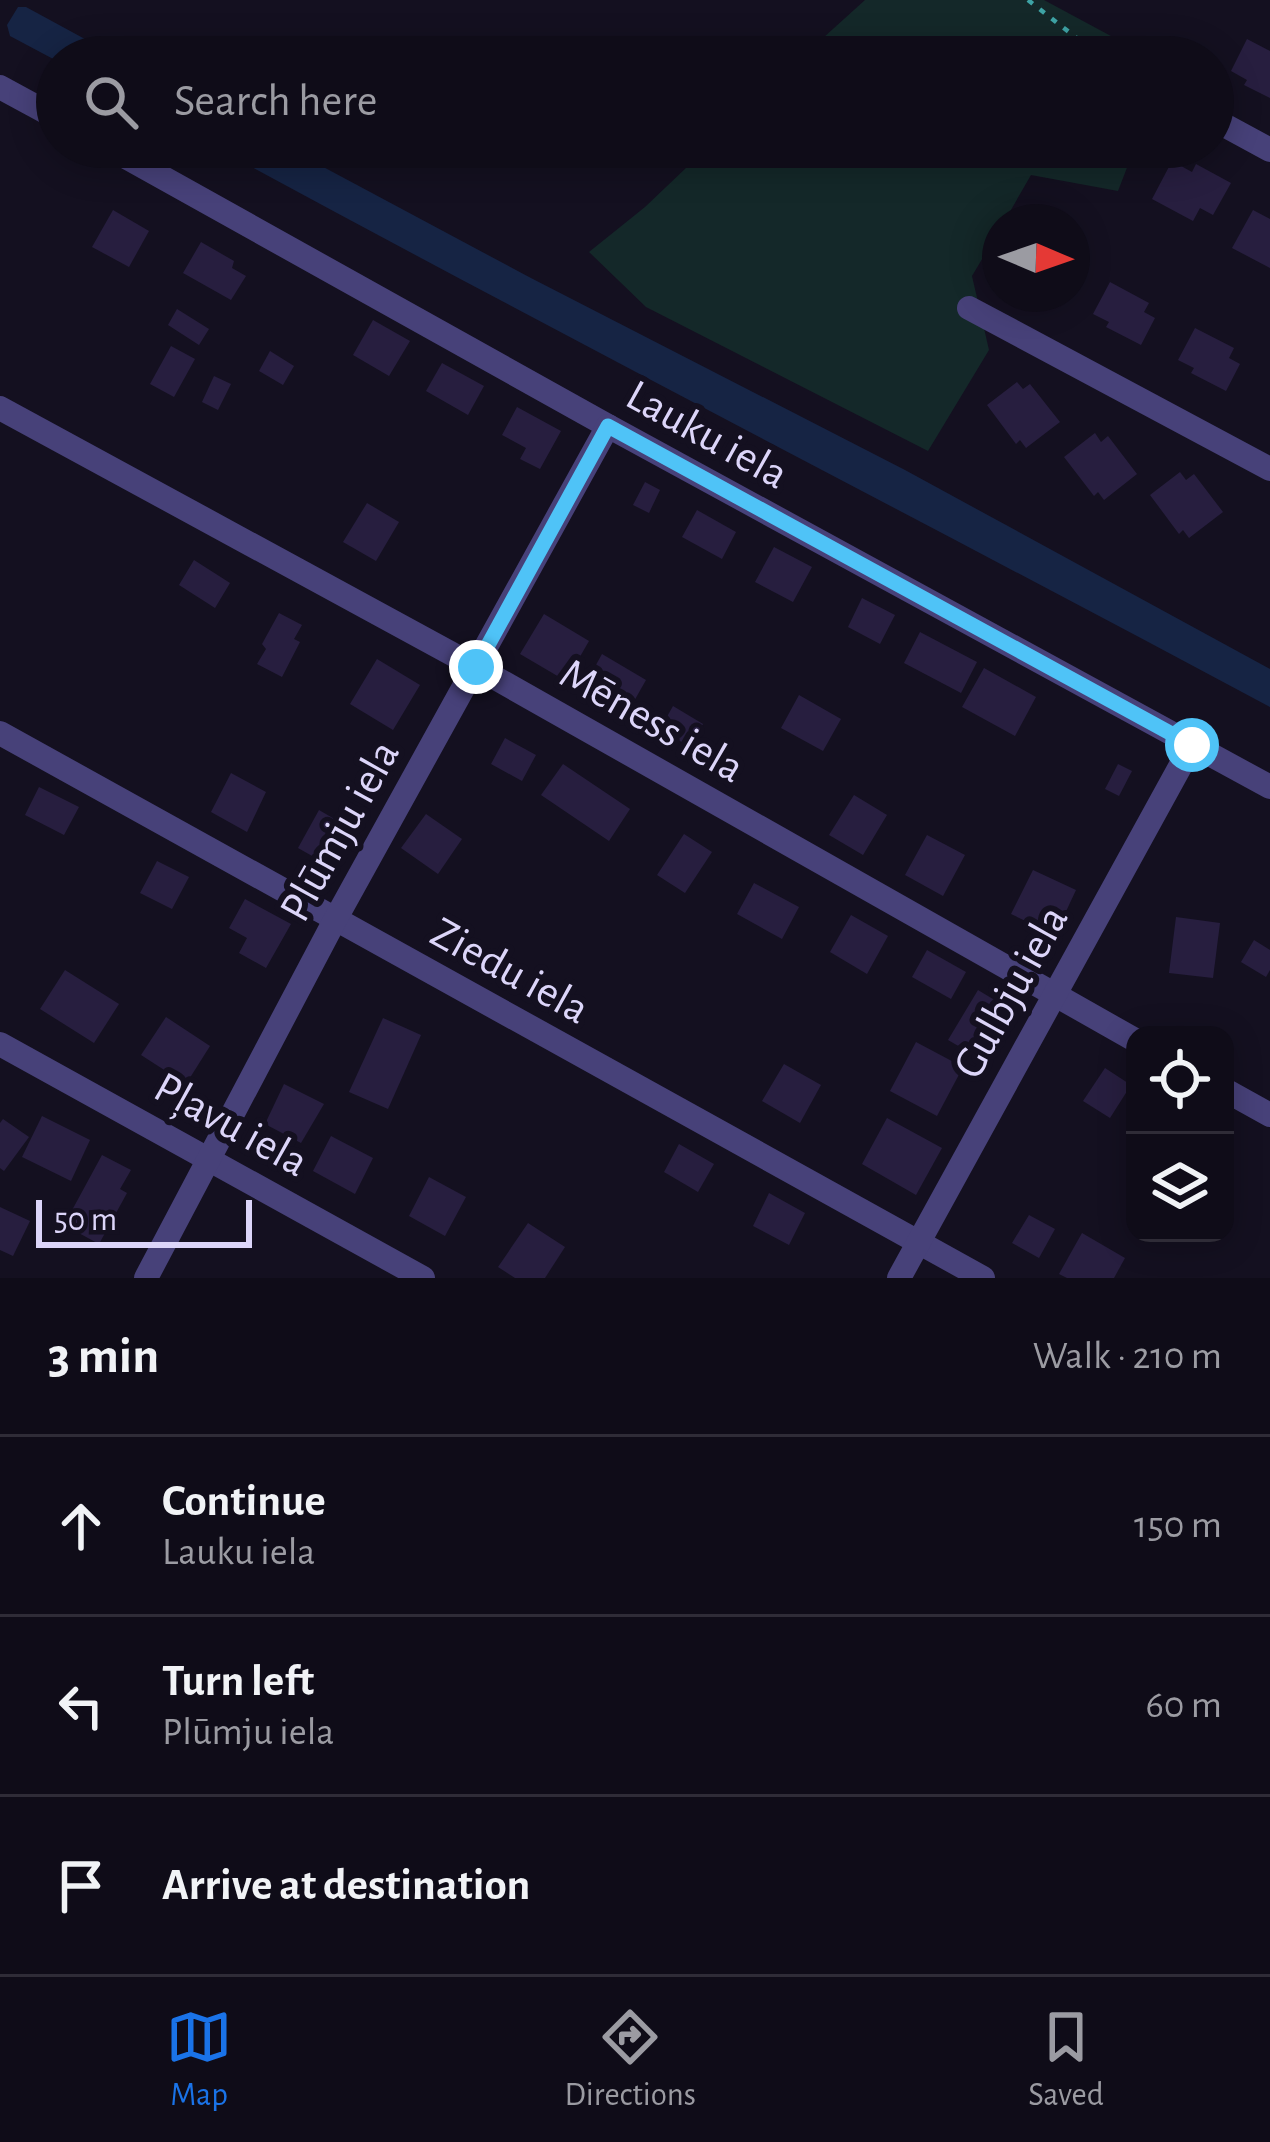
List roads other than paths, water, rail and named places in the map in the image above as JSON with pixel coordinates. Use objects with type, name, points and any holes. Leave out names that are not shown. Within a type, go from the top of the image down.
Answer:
[{"type":"street","points":[[0,86],[36,106]]},
{"type":"street","points":[[1234,130],[1270,150]]},
{"type":"street","name":"Lauku iela","points":[[146,168],[1270,787]]},
{"type":"street","points":[[969,308],[1270,469]]},
{"type":"street","name":"Mēness iela","points":[[0,408],[476,667],[1126,1035]]},
{"type":"street","name":"Plūmju iela","points":[[146,1278],[335,920],[608,426]]},
{"type":"street","name":"Ziedu iela","points":[[0,733],[983,1278]]},
{"type":"street","name":"Gulbju iela","points":[[899,1278],[1192,745]]},
{"type":"street","name":"Pļavu iela","points":[[0,1044],[423,1278]]},
{"type":"street","points":[[1234,1095],[1270,1115]]},
{"type":"water","points":[[18,7],[26,7],[79,36],[36,36],[36,50],[10,36],[7,25]]},
{"type":"water","points":[[254,168],[325,168],[905,470],[1270,669],[1270,707]]}]
